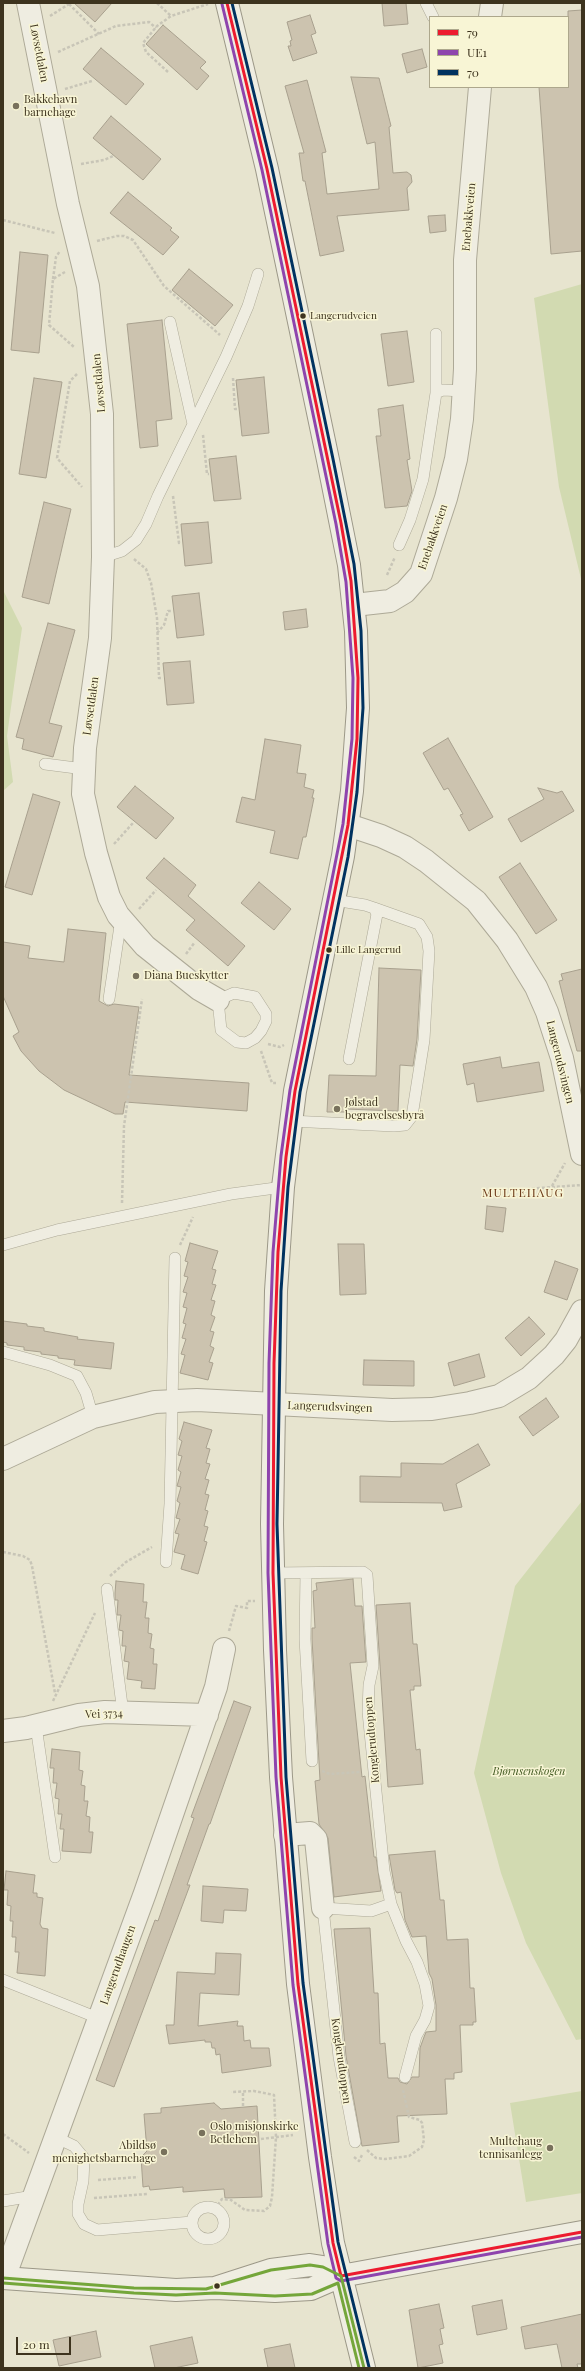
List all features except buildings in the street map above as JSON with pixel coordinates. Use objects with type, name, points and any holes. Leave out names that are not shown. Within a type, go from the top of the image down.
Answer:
[{"type":"street","name":"Løvsetdalen","points":[[28,3],[61,168],[70,247],[88,286],[100,382],[113,554],[100,638],[84,769],[83,794],[96,853],[109,897],[130,915],[145,946],[199,989],[218,1000]]},
{"type":"street","points":[[490,16],[492,3]]},
{"type":"street","points":[[218,4],[250,93],[341,523],[354,605],[358,708],[355,767],[348,825],[290,1121],[283,1187],[276,1283],[273,1405],[273,1572],[277,1706],[285,1835],[298,1984],[320,2157],[341,2276],[364,2368]]},
{"type":"street","name":"Enebakkveien","points":[[354,605],[390,600],[405,592],[421,574],[446,498],[456,459],[463,391],[465,260],[477,89]]},
{"type":"street","name":"Langerudsvingen","points":[[348,825],[381,836],[405,847],[426,861],[476,901],[507,940],[536,987],[547,1012],[562,1058],[582,1154]]},
{"type":"street","name":"Langerudsvingen","points":[[3,1459],[93,1417],[155,1402],[197,1400],[392,1410],[432,1409],[470,1404],[499,1396],[529,1378],[554,1355],[566,1340],[582,1311]]},
{"type":"street","name":"Langerudhaugen","points":[[3,2278],[142,1900],[207,1715],[216,1687],[224,1649]]},
{"type":"street","name":"Vei 3734","points":[[3,1731],[40,1725],[79,1715],[123,1713],[207,1715]]},
{"type":"street","name":"Konglerudtoppen","points":[[285,1835],[310,1833],[316,1838],[323,1908]]},
{"type":"street","points":[[3,2278],[155,2289],[214,2288],[275,2291],[304,2289],[325,2284],[341,2276],[582,2232]]},
{"type":"lane","points":[[426,3],[432,16]]},
{"type":"lane","points":[[113,554],[136,540],[143,530],[232,343],[248,306],[258,274]]},
{"type":"lane","points":[[170,322],[192,426]]},
{"type":"lane","points":[[399,545],[410,520],[423,479],[436,393],[436,334]]},
{"type":"lane","points":[[436,393],[443,390],[463,391]]},
{"type":"lane","points":[[45,764],[84,769]]},
{"type":"lane","points":[[290,1121],[394,1126],[405,1125],[412,1116],[424,1040],[429,951],[426,936],[419,924],[374,908],[334,900]]},
{"type":"lane","points":[[349,1059],[377,914],[374,908]]},
{"type":"lane","points":[[109,999],[130,915]]},
{"type":"lane","points":[[234,993],[245,994],[259,1001],[266,1014],[266,1021],[255,1038],[246,1043],[237,1042],[221,1030],[218,1000],[234,993]]},
{"type":"lane","points":[[3,1245],[57,1230],[121,1218],[231,1194],[283,1187]]},
{"type":"lane","points":[[166,1562],[173,1401],[175,1258]]},
{"type":"lane","points":[[3,1352],[50,1365],[77,1376],[86,1393],[93,1417]]},
{"type":"lane","name":"Konglerudtoppen","points":[[273,1572],[363,1572],[367,1575],[373,1666],[369,1685],[368,1712],[384,1871],[391,1904],[417,1962],[425,1984],[429,2006],[425,2020],[416,2036],[405,2077]]},
{"type":"lane","points":[[306,1573],[305,1640],[312,1761]]},
{"type":"lane","points":[[107,1589],[123,1713]]},
{"type":"lane","points":[[40,1725],[55,1857]]},
{"type":"lane","points":[[323,1908],[370,1911],[391,1904]]},
{"type":"lane","name":"Konglerudtoppen","points":[[323,1908],[339,2057],[355,2142]]},
{"type":"lane","points":[[3,1970],[4,1981],[98,2018]]},
{"type":"lane","points":[[54,2137],[74,2146],[84,2158],[83,2181],[78,2204],[78,2214],[84,2224],[97,2230],[192,2222]]},
{"type":"lane","points":[[3,2201],[33,2196]]},
{"type":"lane","points":[[205,2208],[215,2209],[219,2213],[223,2222],[217,2236],[212,2238],[202,2238],[194,2232],[192,2222],[196,2213],[200,2209],[205,2208]]},
{"type":"path","points":[[157,3],[171,16]]},
{"type":"path","points":[[68,4],[99,34]]},
{"type":"path","points":[[168,72],[146,52],[143,43],[156,28],[171,16],[218,4]]},
{"type":"path","points":[[40,58],[125,24],[149,22],[156,28]]},
{"type":"path","points":[[46,92],[92,81]]},
{"type":"path","points":[[61,168],[104,160],[113,156]]},
{"type":"path","points":[[3,220],[57,233]]},
{"type":"path","points":[[79,350],[57,334],[49,325],[56,257],[70,247],[117,236],[124,236],[133,240],[164,286],[232,343]]},
{"type":"path","points":[[53,279],[71,269]]},
{"type":"path","points":[[223,362],[230,366],[232,371],[235,409],[238,409]]},
{"type":"path","points":[[80,373],[70,381],[57,458],[76,482],[83,487]]},
{"type":"path","points":[[192,426],[204,436],[207,474],[209,474]]},
{"type":"path","points":[[161,490],[171,494],[176,500],[181,542]]},
{"type":"path","points":[[113,554],[142,564],[148,574],[156,611],[159,678],[163,678]]},
{"type":"path","points":[[157,633],[164,625],[168,611],[172,611]]},
{"type":"path","points":[[110,849],[133,823]]},
{"type":"path","points":[[130,915],[156,890]]},
{"type":"path","points":[[121,1218],[124,1126],[142,999]]},
{"type":"path","points":[[255,1038],[280,1047],[289,1046]]},
{"type":"path","points":[[255,1038],[272,1083],[278,1084]]},
{"type":"path","points":[[512,1190],[582,1185]]},
{"type":"path","points":[[175,1258],[196,1212],[194,1202]]},
{"type":"path","points":[[40,1725],[107,1589],[111,1575],[126,1562],[168,1537]]},
{"type":"path","points":[[3,1552],[23,1556],[30,1560],[56,1694]]},
{"type":"path","points":[[224,1649],[236,1606],[247,1608],[247,1601],[257,1601]]},
{"type":"path","points":[[312,1761],[324,1773],[330,1774],[374,1771]]},
{"type":"path","points":[[362,2153],[364,2148],[376,2158],[397,2158],[417,2152],[422,2147],[422,2123],[420,2120],[409,2117],[407,2113],[402,2079],[405,2077]]},
{"type":"path","points":[[243,2091],[243,2106]]},
{"type":"path","points":[[215,2209],[222,2199],[231,2200],[251,2212],[268,2210],[272,2196],[276,2137],[274,2095],[266,2092],[231,2092]]},
{"type":"path","points":[[3,2134],[34,2156],[46,2161]]},
{"type":"path","points":[[261,2139],[293,2136]]},
{"type":"path","points":[[95,2181],[138,2178]]},
{"type":"path","points":[[94,2199],[146,2194]]},
{"type":"green space","points":[[582,284],[582,583],[559,487],[534,298]]},
{"type":"green space","points":[[3,590],[22,628],[7,736],[13,782],[3,791]]},
{"type":"green space","name":"Bjørnsenskogen","points":[[582,1501],[582,2039],[576,2040],[526,1943],[501,1873],[474,1773],[515,1586]]},
{"type":"green space","name":"Multehaug tennisanlegg","points":[[582,2091],[582,2193],[526,2202],[510,2103]]},
{"type":"transit line","name":"79","points":[[227,3],[267,169],[341,523],[351,581],[358,678],[357,739],[348,825],[295,1091],[286,1157],[278,1252],[274,1363],[273,1573],[281,1777],[298,1984],[333,2243],[341,2276],[582,2232]]},
{"type":"transit line","name":"70","points":[[232,3],[272,168],[333,459],[354,564],[361,631],[363,708],[357,792],[348,857],[300,1092],[288,1187],[281,1291],[277,1524],[286,1777],[303,1983],[338,2242],[369,2367]]},
{"type":"transit line","name":"UE1","points":[[222,4],[262,170],[336,524],[346,582],[353,678],[352,739],[343,824],[290,1090],[281,1156],[273,1252],[269,1363],[268,1573],[276,1777],[293,1985],[328,2244],[336,2278],[341,2281],[582,2237]]},
{"type":"transit line","points":[[3,2278],[134,2288],[206,2289],[271,2270],[310,2265],[323,2267],[341,2276],[364,2368]]},
{"type":"transit line","points":[[3,2283],[134,2293],[176,2295],[215,2293],[275,2296],[312,2294],[338,2283],[359,2368]]},
{"type":"place","name":"Bakkehavn barnehage","points":[[16,106]]},
{"type":"place","name":"Langerudveien","points":[[303,316]]},
{"type":"place","name":"Lille Langerud","points":[[329,950]]},
{"type":"place","name":"Diana Bueskytter","points":[[136,976]]},
{"type":"place","name":"Jølstad begravelsesbyrå","points":[[337,1109]]},
{"type":"place","name":"Oslo misjonskirke Betlehem","points":[[202,2133]]},
{"type":"place","name":"Multehaug tennisanlegg","points":[[550,2148]]},
{"type":"place","name":"Abildsø menighetsbarnehage","points":[[164,2152]]},
{"type":"district","name":"MULTEHAUG","points":[[523,1193]]}]
